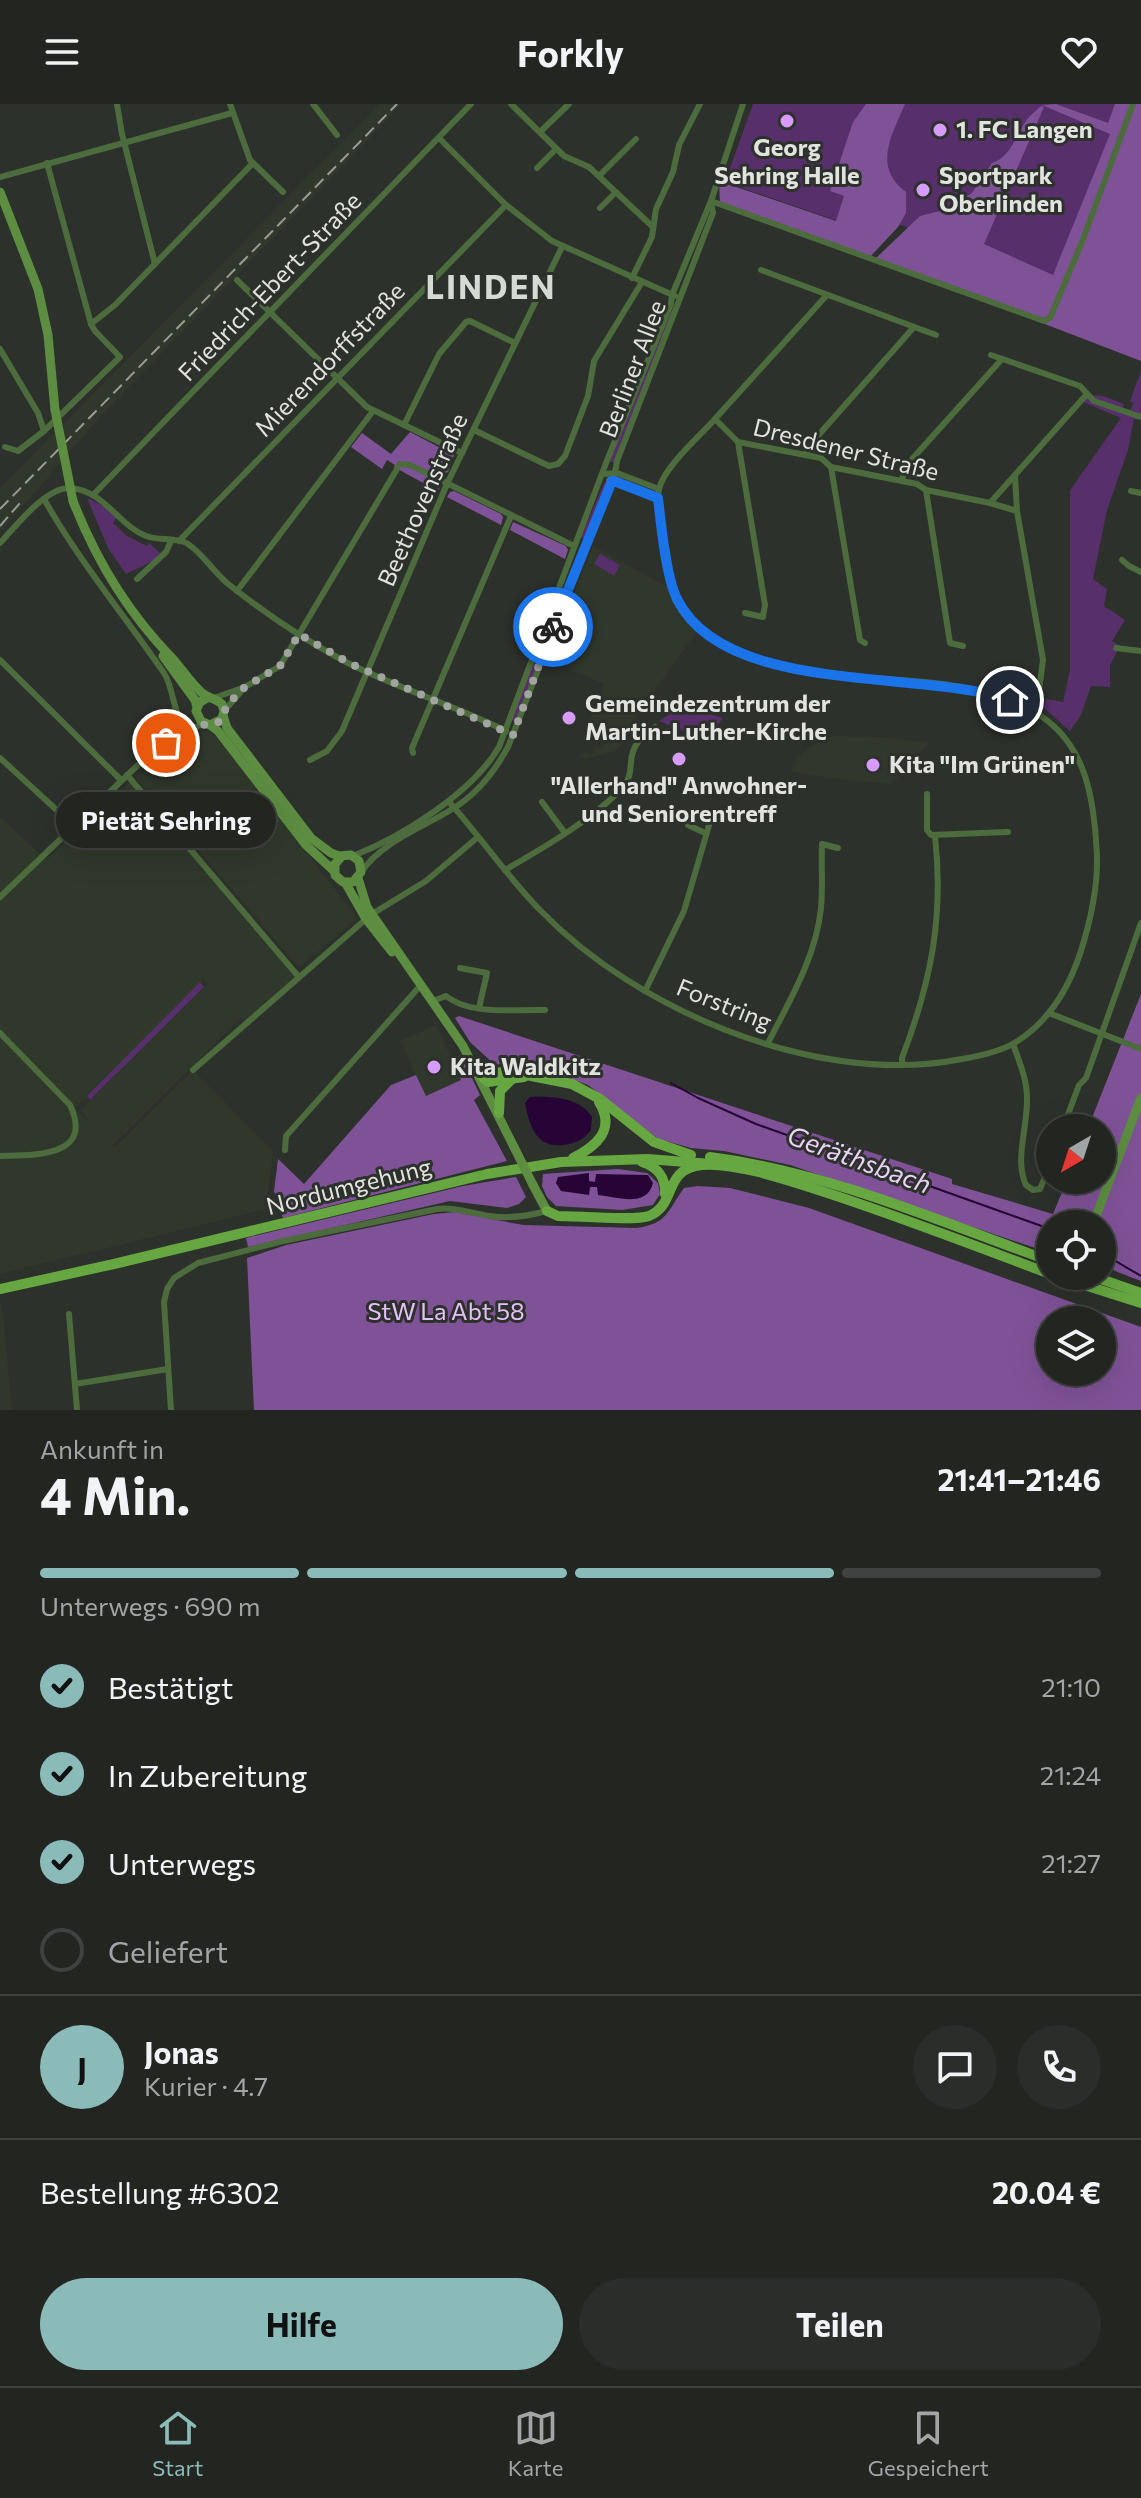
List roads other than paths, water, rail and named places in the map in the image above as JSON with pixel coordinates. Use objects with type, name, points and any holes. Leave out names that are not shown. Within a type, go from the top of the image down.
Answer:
[{"type":"main road","points":[[0,192],[38,289],[48,335],[55,410],[73,501],[107,574],[195,700],[197,710],[207,724],[218,731],[306,845],[331,865],[345,882],[433,1001],[478,1073],[547,1211],[558,1216],[641,1218],[652,1215],[663,1204],[680,1172],[691,1166],[711,1164]]},
{"type":"main road","points":[[158,646],[211,698],[222,704],[229,731],[311,838],[325,850],[360,862],[362,895],[369,917],[379,925],[421,985]]},
{"type":"main road","points":[[197,710],[203,700],[211,698]]},
{"type":"main road","points":[[207,724],[217,723],[224,714]]},
{"type":"main road","points":[[335,873],[336,862],[348,856]]},
{"type":"main road","points":[[345,882],[360,875]]},
{"type":"main road","points":[[478,1073],[511,1072],[572,1084],[592,1094],[654,1142],[691,1155]]},
{"type":"main road","points":[[478,1073],[488,1082],[541,1077]]},
{"type":"main road","points":[[499,1113],[500,1091],[513,1078]]},
{"type":"main road","points":[[561,1162],[590,1149],[603,1134],[606,1117],[601,1104],[592,1094]]},
{"type":"main road","points":[[1099,1210],[1141,1098]]},
{"type":"main road","points":[[573,1158],[628,1154],[691,1155],[742,1161],[869,1196],[1036,1256]]},
{"type":"main road","points":[[629,1160],[645,1163],[659,1172],[665,1186],[663,1204]]},
{"type":"main road","name":"Nordumgehung","points":[[0,1289],[487,1174],[561,1162],[629,1160],[711,1164],[776,1177],[868,1206],[1036,1267]]},
{"type":"main road","points":[[1116,1283],[1141,1293]]},
{"type":"main road","name":"Nordumgehung","points":[[1103,1290],[1141,1303]]},
{"type":"street","points":[[117,104],[155,264]]},
{"type":"street","points":[[230,104],[242,143],[253,163],[283,192]]},
{"type":"street","points":[[313,104],[337,135]]},
{"type":"street","name":"Friedrich-Ebert-Straße","points":[[93,495],[471,104]]},
{"type":"street","points":[[511,104],[556,149],[567,158],[586,165],[653,227]]},
{"type":"street","points":[[540,132],[569,104]]},
{"type":"street","points":[[632,278],[652,237],[656,209],[673,172],[679,145],[700,104]]},
{"type":"street","name":"Berliner Allee","points":[[360,875],[382,850],[487,779],[502,758],[615,473],[743,104]]},
{"type":"street","points":[[711,201],[1044,321],[1050,318],[1082,242],[1133,104]]},
{"type":"street","points":[[0,177],[232,113]]},
{"type":"street","points":[[439,138],[506,205],[540,233],[562,247],[676,296]]},
{"type":"street","points":[[599,176],[636,139]]},
{"type":"street","points":[[537,168],[556,149]]},
{"type":"street","points":[[2,446],[18,451],[44,431],[120,357],[91,324],[47,163]]},
{"type":"street","points":[[91,324],[109,311],[253,163]]},
{"type":"street","points":[[600,208],[616,192]]},
{"type":"street","name":"Mierendorffstraße","points":[[137,579],[506,205]]},
{"type":"street","name":"Beethovenstraße","points":[[310,760],[327,751],[336,741],[447,484],[562,247]]},
{"type":"street","points":[[761,270],[936,335]]},
{"type":"street","points":[[237,280],[373,411],[462,453]]},
{"type":"street","points":[[474,430],[549,466],[558,464],[565,456],[588,396],[594,361],[642,282]]},
{"type":"street","name":"Berliner Allee","points":[[452,805],[497,751],[574,546],[676,296]]},
{"type":"street","points":[[603,476],[615,473],[659,489],[667,472],[826,296]]},
{"type":"street","points":[[404,425],[442,350],[466,322],[470,321],[515,343]]},
{"type":"street","points":[[805,455],[815,439],[914,327]]},
{"type":"street","points":[[0,349],[38,413],[44,431]]},
{"type":"street","points":[[991,355],[1080,386],[1089,397],[1141,417]]},
{"type":"street","points":[[902,480],[905,467],[1002,359]]},
{"type":"street","points":[[990,503],[1089,397]]},
{"type":"street","points":[[237,591],[373,411]]},
{"type":"street","name":"Dresdener Straße","points":[[715,419],[738,442],[821,458],[831,467],[902,480],[926,490],[1017,511]]},
{"type":"street","points":[[738,442],[765,605],[763,617],[745,613]]},
{"type":"street","points":[[211,698],[245,687],[280,666],[400,464],[410,465],[574,546]]},
{"type":"street","points":[[831,467],[860,640],[865,643]]},
{"type":"street","points":[[603,476],[658,498]]},
{"type":"street","points":[[1015,476],[1017,511],[1043,660],[1036,713]]},
{"type":"street","points":[[0,543],[46,497],[68,488],[93,495],[138,532],[192,548],[237,591],[344,661],[513,735]]},
{"type":"street","name":"Forstring","points":[[452,805],[556,926],[609,968],[645,991],[698,1017],[768,1043],[829,1059],[902,1064],[942,1063],[1000,1050],[1013,1044],[1034,1029],[1060,998],[1074,971],[1095,896],[1096,840],[1084,774],[1067,740],[1036,713],[1003,698],[947,686],[796,670],[756,659],[727,645],[694,623],[678,601],[673,587],[659,489]]},
{"type":"street","points":[[926,490],[950,643],[963,646]]},
{"type":"street","points":[[1131,491],[1141,493]]},
{"type":"street","points":[[46,497],[68,541],[165,675],[177,715],[183,724]]},
{"type":"street","points":[[413,753],[412,748],[511,516]]},
{"type":"street","points":[[1122,560],[1141,572]]},
{"type":"street","points":[[1116,648],[1141,651]]},
{"type":"street","points":[[0,660],[124,777],[298,976]]},
{"type":"street","points":[[224,714],[245,687]]},
{"type":"street","points":[[180,732],[183,724],[197,710]]},
{"type":"street","points":[[0,897],[124,777],[180,732],[207,724]]},
{"type":"street","points":[[505,870],[565,833],[605,803],[628,780],[634,747],[644,734],[655,727]]},
{"type":"street","points":[[0,758],[73,825]]},
{"type":"street","points":[[927,794],[927,830],[935,836],[959,832],[1008,832]]},
{"type":"street","points":[[542,802],[565,833]]},
{"type":"street","points":[[645,991],[684,911],[710,822]]},
{"type":"street","points":[[688,825],[705,833]]},
{"type":"street","name":"Berliner Allee","points":[[348,856],[416,826]]},
{"type":"street","points":[[902,1064],[934,949],[940,887],[935,836]]},
{"type":"street","points":[[193,1070],[369,917],[426,881],[478,837]]},
{"type":"street","points":[[768,1043],[799,984],[817,930],[821,906],[822,844],[838,848]]},
{"type":"street","points":[[1068,1114],[1079,1085],[1086,1078],[1141,923]]},
{"type":"street","points":[[460,968],[487,973],[479,1008]]},
{"type":"street","points":[[285,1150],[286,1136],[421,985]]},
{"type":"street","points":[[433,1001],[446,996],[456,1004],[479,1008],[545,1010]]},
{"type":"street","points":[[1049,1013],[1141,1049]]},
{"type":"street","points":[[0,1033],[70,1105],[75,1129],[70,1141],[55,1152],[0,1156]]},
{"type":"street","points":[[1013,1044],[1027,1098],[1021,1169],[1026,1185],[1036,1189]]},
{"type":"street","points":[[171,1410],[165,1296],[174,1278],[191,1266],[262,1246],[437,1209],[458,1209],[494,1217],[528,1216],[547,1211]]},
{"type":"street","points":[[69,1314],[77,1410]]},
{"type":"street","points":[[75,1384],[168,1369]]},
{"type":"waterway","name":"Geräthsbach","points":[[671,1083],[756,1124],[1036,1224]]},
{"type":"waterway","name":"Geräthsbach","points":[[1116,1261],[1141,1276]]},
{"type":"railway","points":[[0,509],[397,104]]},
{"type":"railway","points":[[0,526],[20,503]]},
{"type":"place","name":"Georg Sehring Halle","points":[[787,121]]},
{"type":"place","name":"1. FC Langen","points":[[940,130]]},
{"type":"place","name":"Sportpark Oberlinden","points":[[923,190]]},
{"type":"place","name":"Gemeindezentrum der Martin-Luther-Kirche","points":[[569,718]]},
{"type":"place","name":"Pietät Sehring","points":[[166,743]]},
{"type":"place","name":"\"Allerhand\" Anwohner- und Seniorentreff","points":[[679,759]]},
{"type":"place","name":"Kita \"Im Grünen\"","points":[[873,765]]},
{"type":"place","name":"Kita Waldkitz","points":[[434,1067]]},
{"type":"district","name":"LINDEN","points":[[491,288]]},
{"type":"park label","name":"StW La Abt 58","points":[[446,1312]]}]
